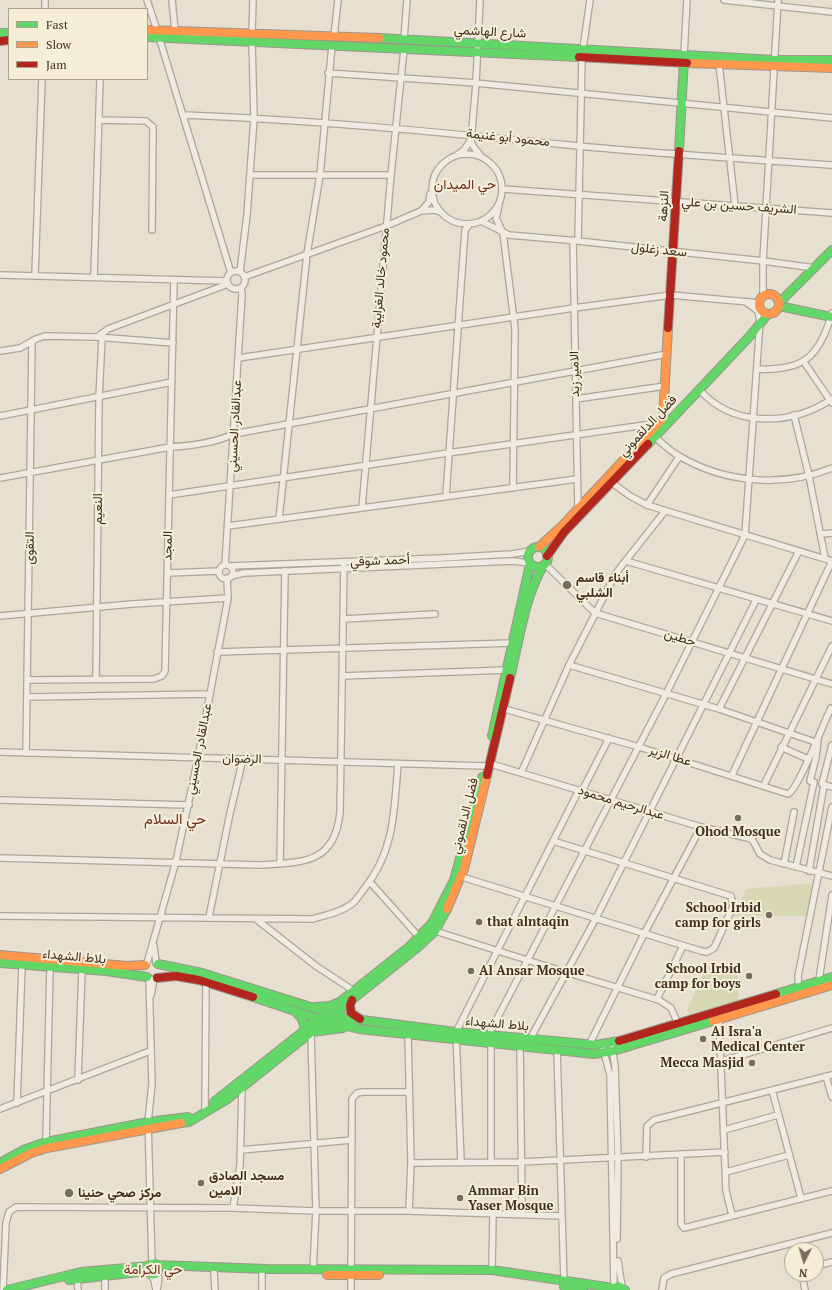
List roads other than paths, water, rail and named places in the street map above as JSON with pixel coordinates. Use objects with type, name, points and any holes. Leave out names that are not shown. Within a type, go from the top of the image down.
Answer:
[{"type":"main road","name":"شارع الهاشمي","points":[[148,30],[158,33],[252,37],[334,36],[583,49],[719,64],[832,60]]},
{"type":"main road","name":"شارع الهاشمي","points":[[148,37],[175,30],[332,46],[582,58],[684,59],[775,63],[832,68]]},
{"type":"main road","points":[[582,58],[583,49]]},
{"type":"main road","name":"النزهة","points":[[664,412],[684,59]]},
{"type":"main road","points":[[832,251],[779,304],[777,312],[768,314],[762,312],[761,300],[773,295],[779,304],[832,316]]},
{"type":"main road","name":"فضل الدلقموني","points":[[326,1017],[352,1000],[418,947],[435,931],[452,901],[462,877],[501,708],[535,580],[557,541],[749,337],[768,314]]},
{"type":"main road","points":[[664,412],[668,418],[675,416]]},
{"type":"main road","points":[[539,547],[545,550],[545,562],[538,567],[530,563],[528,555],[530,551],[539,547],[578,508],[662,420],[664,412]]},
{"type":"main road","name":"فضل الدلقموني","points":[[501,708],[507,670],[530,563]]},
{"type":"main road","name":"فضل الدلقموني","points":[[326,1017],[340,1002],[419,937],[438,914],[454,880],[488,765]]},
{"type":"main road","name":"بلاط الشهداء","points":[[0,955],[32,959],[127,966],[152,964],[202,972],[295,1007]]},
{"type":"main road","name":"بلاط الشهداء","points":[[0,963],[82,969],[152,978],[176,976],[206,982],[326,1017],[362,1020],[456,1035],[530,1039],[608,1048],[678,1024],[798,986],[832,977]]},
{"type":"main road","points":[[152,964],[161,970],[152,978],[144,973],[152,964]]},
{"type":"main road","points":[[490,1038],[520,1046],[557,1050],[608,1048],[719,1020],[832,985]]},
{"type":"main road","points":[[352,1000],[350,1005],[351,1013],[362,1020]]},
{"type":"main road","points":[[295,1007],[325,1007],[340,1002]]},
{"type":"main road","points":[[295,1007],[309,1032]]},
{"type":"main road","points":[[0,1163],[23,1150],[46,1142],[149,1125],[189,1122],[206,1113],[242,1088],[326,1017],[359,1028]]},
{"type":"main road","points":[[0,1170],[31,1153],[47,1148],[188,1117],[205,1110],[309,1032],[359,1028],[408,1034],[456,1035]]},
{"type":"main road","points":[[7,1290],[77,1275],[153,1269],[313,1270],[482,1275],[563,1286],[617,1289]]},
{"type":"main road","points":[[28,1290],[77,1275],[105,1275],[153,1269],[262,1273],[492,1270],[584,1290]]},
{"type":"street","points":[[100,338],[108,329],[228,282],[231,273],[184,115],[147,0]]},
{"type":"street","points":[[172,0],[175,30]]},
{"type":"street","points":[[0,276],[35,275],[228,282],[235,289],[240,288],[244,284],[244,277],[240,272],[254,118],[252,37],[253,0]]},
{"type":"street","points":[[334,36],[338,0]]},
{"type":"street","points":[[404,39],[407,0]]},
{"type":"street","points":[[480,0],[472,136],[472,146],[480,156]]},
{"type":"street","points":[[583,49],[590,0]]},
{"type":"street","name":"النزهة","points":[[684,59],[687,0]]},
{"type":"street","points":[[724,0],[832,12]]},
{"type":"street","points":[[239,358],[574,308],[671,296],[746,302],[761,300],[778,0]]},
{"type":"street","points":[[280,519],[296,350],[307,254],[320,175],[328,73],[332,46]]},
{"type":"street","name":"محمود خالد الغرايبة","points":[[362,508],[390,175],[402,78],[404,49]]},
{"type":"street","name":"الامير زيد","points":[[578,508],[574,308],[579,195],[580,93],[582,58]]},
{"type":"street","points":[[719,64],[735,205]]},
{"type":"street","points":[[328,73],[476,83],[832,118]]},
{"type":"street","points":[[35,275],[42,80]]},
{"type":"street","points":[[94,277],[100,80]]},
{"type":"street","name":"محمود أبو غنيمة","points":[[184,115],[325,122],[579,146],[832,165]]},
{"type":"street","points":[[99,120],[146,121],[153,127],[152,230]]},
{"type":"street","points":[[421,211],[429,202],[433,178],[438,168],[447,159],[464,150],[472,136]]},
{"type":"street","points":[[457,154],[469,153],[490,161],[497,169],[503,190],[496,218],[503,233],[514,317],[515,383],[513,488]]},
{"type":"street","points":[[250,175],[390,175]]},
{"type":"street","points":[[431,189],[435,206],[448,219],[458,223],[470,224],[482,221],[491,215],[499,206]]},
{"type":"street","name":"الشريف حسين بن علي","points":[[503,190],[735,205],[832,213]]},
{"type":"street","points":[[244,277],[386,226],[421,211],[434,210],[440,212]]},
{"type":"street","name":"سعد زغلول","points":[[482,221],[509,235],[763,261],[815,268]]},
{"type":"street","points":[[458,223],[465,230]]},
{"type":"street","points":[[446,496],[452,394],[465,230],[470,224]]},
{"type":"street","points":[[231,273],[240,272]]},
{"type":"street","name":"المجد","points":[[28,680],[154,679],[163,675],[166,660],[174,280]]},
{"type":"street","name":"عبدالقادر الحسيني","points":[[227,565],[242,295],[240,288]]},
{"type":"street","points":[[491,1162],[490,1038],[527,961],[639,747],[745,535],[760,325],[758,311],[746,302]]},
{"type":"street","points":[[757,369],[783,369],[804,362],[820,342],[832,316]]},
{"type":"street","points":[[0,351],[20,348],[45,336],[173,343]]},
{"type":"street","points":[[749,337],[754,341],[758,348]]},
{"type":"street","name":"النعيم","points":[[96,679],[100,338]]},
{"type":"street","name":"التقوى","points":[[26,753],[32,342]]},
{"type":"street","points":[[0,478],[170,447],[188,446],[222,440],[234,434],[667,354]]},
{"type":"street","points":[[699,389],[710,401],[723,410],[738,416],[754,419],[778,418],[794,415],[831,401],[804,362]]},
{"type":"street","points":[[0,416],[100,398],[172,382]]},
{"type":"street","points":[[576,399],[665,386]]},
{"type":"street","points":[[794,415],[809,476],[825,558]]},
{"type":"street","points":[[169,495],[513,443],[659,423]]},
{"type":"street","points":[[655,437],[679,456],[714,471],[750,479],[786,480],[809,476],[832,468]]},
{"type":"street","points":[[647,505],[679,456]]},
{"type":"street","points":[[228,526],[577,479]]},
{"type":"street","points":[[611,482],[630,496],[647,505],[832,561],[732,775]]},
{"type":"street","points":[[521,773],[569,665],[616,573],[664,511]]},
{"type":"street","points":[[821,534],[832,533]]},
{"type":"street","name":"أحمد شوقي","points":[[229,577],[241,573],[284,571],[530,551]]},
{"type":"street","points":[[719,710],[799,551]]},
{"type":"street","points":[[626,560],[756,600],[832,621]]},
{"type":"street","name":"أحمد شوقي","points":[[227,565],[344,565],[513,561],[530,563]]},
{"type":"street","name":"حطين","points":[[545,562],[595,613],[730,652],[832,684]]},
{"type":"street","points":[[227,565],[232,569],[229,577],[221,577],[219,571],[220,567],[227,565]]},
{"type":"street","points":[[0,858],[176,861],[219,864],[280,864],[298,862],[326,851],[332,842],[339,820],[344,565]]},
{"type":"street","points":[[167,573],[219,571]]},
{"type":"street","points":[[280,864],[284,571]]},
{"type":"street","name":"عبدالقادر الحسيني","points":[[152,964],[154,942],[162,917],[189,805],[228,598],[229,577]]},
{"type":"street","points":[[0,616],[167,601],[228,598]]},
{"type":"street","points":[[530,1039],[565,972],[596,918],[648,811],[677,759],[756,600]]},
{"type":"street","points":[[344,619],[435,614]]},
{"type":"street","points":[[217,652],[513,643]]},
{"type":"street","points":[[764,785],[781,747],[832,646]]},
{"type":"street","points":[[569,665],[816,740]]},
{"type":"street","points":[[342,676],[507,670]]},
{"type":"street","points":[[28,697],[210,694]]},
{"type":"street","name":"عطا الزير","points":[[501,708],[609,738],[790,793],[800,778]]},
{"type":"street","points":[[832,708],[816,740],[800,778],[832,787]]},
{"type":"street","points":[[461,1163],[456,1035],[553,841],[609,738]]},
{"type":"street","points":[[796,867],[816,757],[816,740]]},
{"type":"street","points":[[809,871],[823,785],[832,745]]},
{"type":"street","points":[[781,747],[808,759]]},
{"type":"street","name":"الرضوان","points":[[0,752],[340,761],[398,764],[488,765]]},
{"type":"street","points":[[209,917],[219,864],[243,759]]},
{"type":"street","points":[[0,916],[313,919],[336,912],[352,903],[370,882],[386,855],[391,836],[398,764]]},
{"type":"street","name":"عبدالرحيم محمود","points":[[488,765],[521,773],[701,827],[752,839],[760,854],[784,864]]},
{"type":"street","points":[[0,800],[189,805]]},
{"type":"street","points":[[801,995],[798,986],[798,976],[832,807]]},
{"type":"street","points":[[794,812],[784,864],[832,876]]},
{"type":"street","points":[[589,1045],[644,934],[701,827]]},
{"type":"street","points":[[462,877],[683,946],[707,952],[714,948],[733,906],[731,896],[553,841]]},
{"type":"street","points":[[370,882],[419,937]]},
{"type":"street","points":[[819,980],[832,895]]},
{"type":"street","points":[[255,918],[316,966],[354,991]]},
{"type":"street","points":[[435,931],[497,952],[657,999],[671,1008],[678,1024]]},
{"type":"street","points":[[657,999],[683,946]]},
{"type":"street","points":[[18,1103],[22,965]]},
{"type":"street","points":[[46,1142],[50,967]]},
{"type":"street","points":[[78,1080],[82,969]]},
{"type":"street","points":[[152,978],[150,1051],[152,1084],[149,1125],[153,1269],[156,1290]]},
{"type":"street","points":[[205,1110],[206,982]]},
{"type":"street","points":[[719,1020],[724,1103],[726,1191],[732,1215]]},
{"type":"street","points":[[722,1061],[832,1028]]},
{"type":"street","points":[[309,1032],[316,1211],[313,1270]]},
{"type":"street","points":[[408,1034],[408,1092],[411,1163],[409,1211]]},
{"type":"street","points":[[520,1046],[522,1214]]},
{"type":"street","points":[[608,1048],[615,1158],[617,1289]]},
{"type":"street","points":[[608,1048],[615,1158]]},
{"type":"street","points":[[557,1050],[563,1286]]},
{"type":"street","points":[[0,1109],[150,1051]]},
{"type":"street","points":[[646,1157],[646,1132],[649,1123],[829,1076],[832,1097]]},
{"type":"street","points":[[232,1208],[241,1150],[242,1088]]},
{"type":"street","points":[[772,1090],[801,1198]]},
{"type":"street","points":[[351,1290],[351,1104],[354,1096],[363,1092],[408,1092]]},
{"type":"street","points":[[724,1130],[778,1114]]},
{"type":"street","points":[[241,1150],[352,1140]]},
{"type":"street","points":[[411,1163],[521,1162],[724,1152]]},
{"type":"street","points":[[681,1154],[683,1227],[832,1191]]},
{"type":"street","points":[[726,1172],[789,1156]]},
{"type":"street","points":[[3,1290],[6,1223],[9,1212],[13,1208],[21,1206],[409,1211],[562,1216]]},
{"type":"street","points":[[492,1270],[493,1213]]},
{"type":"street","points":[[662,1290],[664,1278],[671,1274],[832,1233]]},
{"type":"street","points":[[214,1272],[214,1290]]},
{"type":"street","points":[[262,1273],[262,1290]]},
{"type":"street","points":[[77,1275],[78,1290]]},
{"type":"street","points":[[105,1275],[105,1290]]},
{"type":"place","name":"أبناء قاسم الشلبي","points":[[567,585]]},
{"type":"place","name":"Ohod Mosque","points":[[738,818]]},
{"type":"place","name":"School Irbid camp for girls","points":[[769,915]]},
{"type":"place","name":"that alntaqin","points":[[479,922]]},
{"type":"place","name":"Al Ansar Mosque","points":[[471,971]]},
{"type":"place","name":"School Irbid camp for boys","points":[[749,976]]},
{"type":"place","name":"Al Isra'a Medical Center","points":[[703,1039]]},
{"type":"place","name":"Mecca Masjid","points":[[752,1063]]},
{"type":"place","name":"مسجد الصادق الامين","points":[[201,1183]]},
{"type":"place","name":"مركز صحي حنينا","points":[[69,1193]]},
{"type":"place","name":"Ammar Bin Yaser Mosque","points":[[460,1198]]},
{"type":"district","name":"حي الميدان","points":[[465,185]]},
{"type":"district","name":"حي السلام","points":[[175,820]]},
{"type":"district","name":"حي الكرامة","points":[[153,1270]]}]
